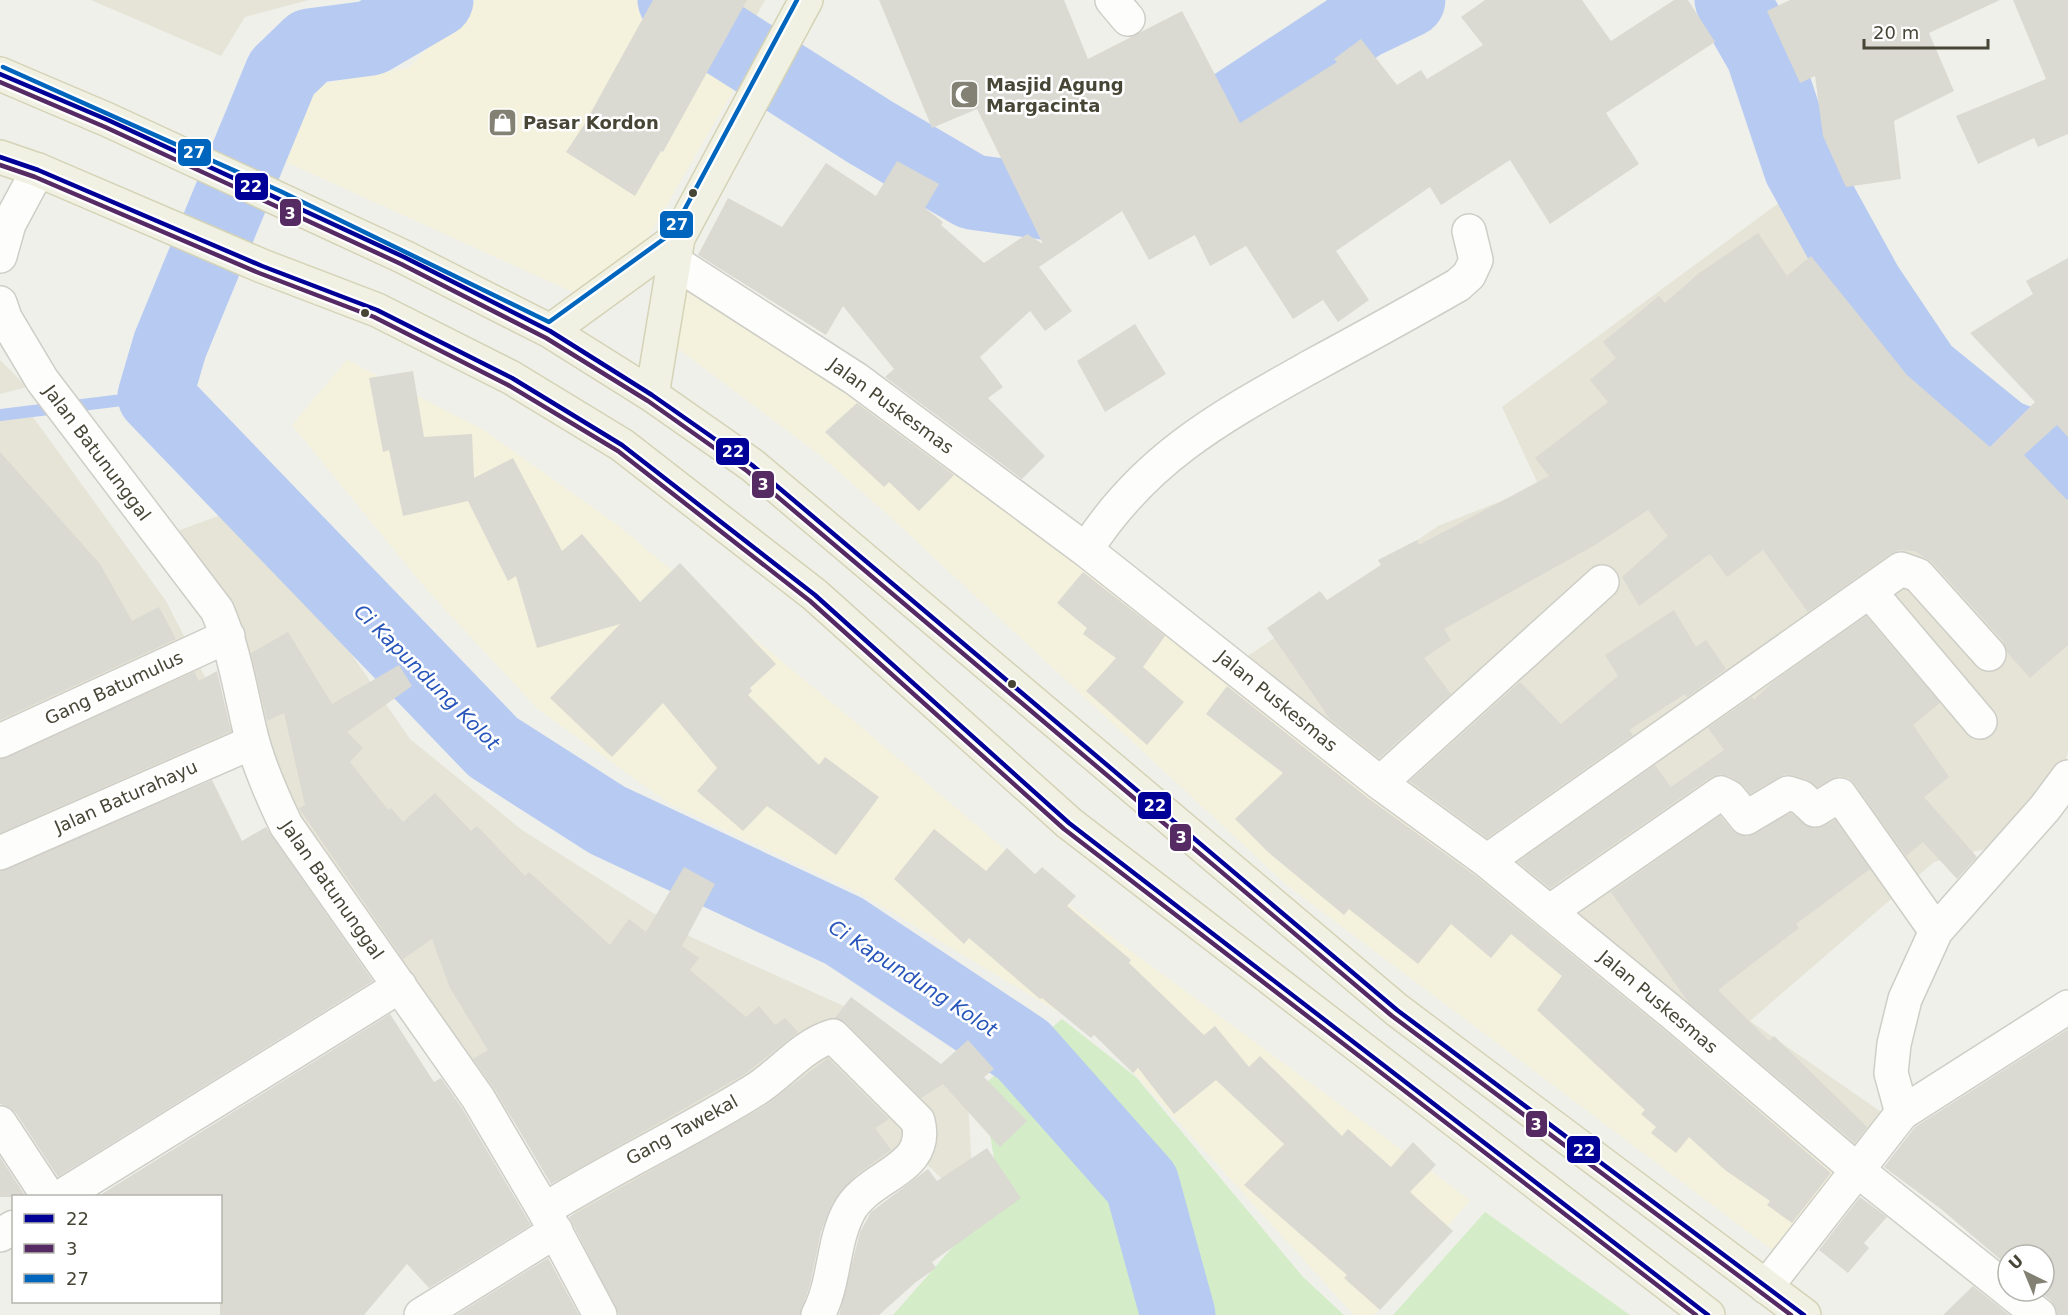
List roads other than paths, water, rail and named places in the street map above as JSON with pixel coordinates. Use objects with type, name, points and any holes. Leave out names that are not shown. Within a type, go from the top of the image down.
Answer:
[{"type":"main road","points":[[652,395],[677,251],[806,0]]},
{"type":"main road","points":[[0,74],[108,120],[404,257],[550,331],[652,395],[752,465],[1397,1010],[1804,1315]]},
{"type":"main road","points":[[0,157],[47,174],[262,266],[387,316],[512,378],[622,445],[815,595],[1069,823],[1708,1315]]},
{"type":"main road","points":[[550,331],[677,251]]},
{"type":"street","points":[[0,256],[9,224],[47,174]]},
{"type":"street","points":[[1086,550],[1099,529],[1140,480],[1196,434],[1458,285],[1468,275],[1476,260],[1469,231]]},
{"type":"street","name":"Jalan Puskesmas","points":[[677,251],[856,379],[1086,550],[1380,783],[1487,861],[1856,1169],[1996,1281]]},
{"type":"street","name":"Jalan Batununggal","points":[[0,303],[5,318],[42,380],[207,595],[228,636],[253,742],[271,793],[286,825],[478,1098],[550,1221],[600,1315]]},
{"type":"street","points":[[1487,861],[1902,569],[1911,571],[1989,654]]},
{"type":"street","points":[[1380,783],[1602,582]]},
{"type":"street","points":[[1870,592],[1980,722]]},
{"type":"street","name":"Gang Batumulus","points":[[0,741],[228,636]]},
{"type":"street","name":"Jalan Baturahayu","points":[[0,853],[253,742]]},
{"type":"street","points":[[1902,1113],[1891,1073],[1894,1044],[1905,999],[1936,931],[2045,808],[2068,777]]},
{"type":"street","points":[[1549,912],[1721,793],[1729,797],[1746,818],[1788,793],[1801,796],[1815,810],[1840,795],[1936,931]]},
{"type":"street","points":[[65,1195],[400,986]]},
{"type":"street","points":[[1766,1287],[1902,1113],[2068,1007]]},
{"type":"street","name":"Gang Tawekal","points":[[421,1315],[550,1221],[601,1174],[748,1094],[815,1042],[833,1036],[918,1121],[921,1143],[912,1158],[865,1191],[849,1211],[818,1315]]},
{"type":"street","points":[[0,1123],[47,1195]]},
{"type":"street","name":"Jalan Puskesmas","points":[[2024,1303],[2039,1315]]},
{"type":"waterway","name":"Ci Kapundung Kolot","points":[[436,0],[371,38],[310,46],[282,73],[170,345],[155,396],[493,747],[607,820],[844,931],[1023,1050],[1142,1184],[1178,1315]]},
{"type":"waterway","points":[[675,0],[722,38],[870,132],[972,192],[1044,202],[1175,145],[1362,22],[1408,0]]},
{"type":"waterway","points":[[1732,0],[1763,54],[1801,168],[1866,286],[1923,371],[2003,436],[2068,462]]},
{"type":"waterway","points":[[0,415],[155,396]]},
{"type":"place","name":"Masjid Agung Margacinta","points":[[965,95]]},
{"type":"place","name":"Pasar Kordon","points":[[502,123]]}]
